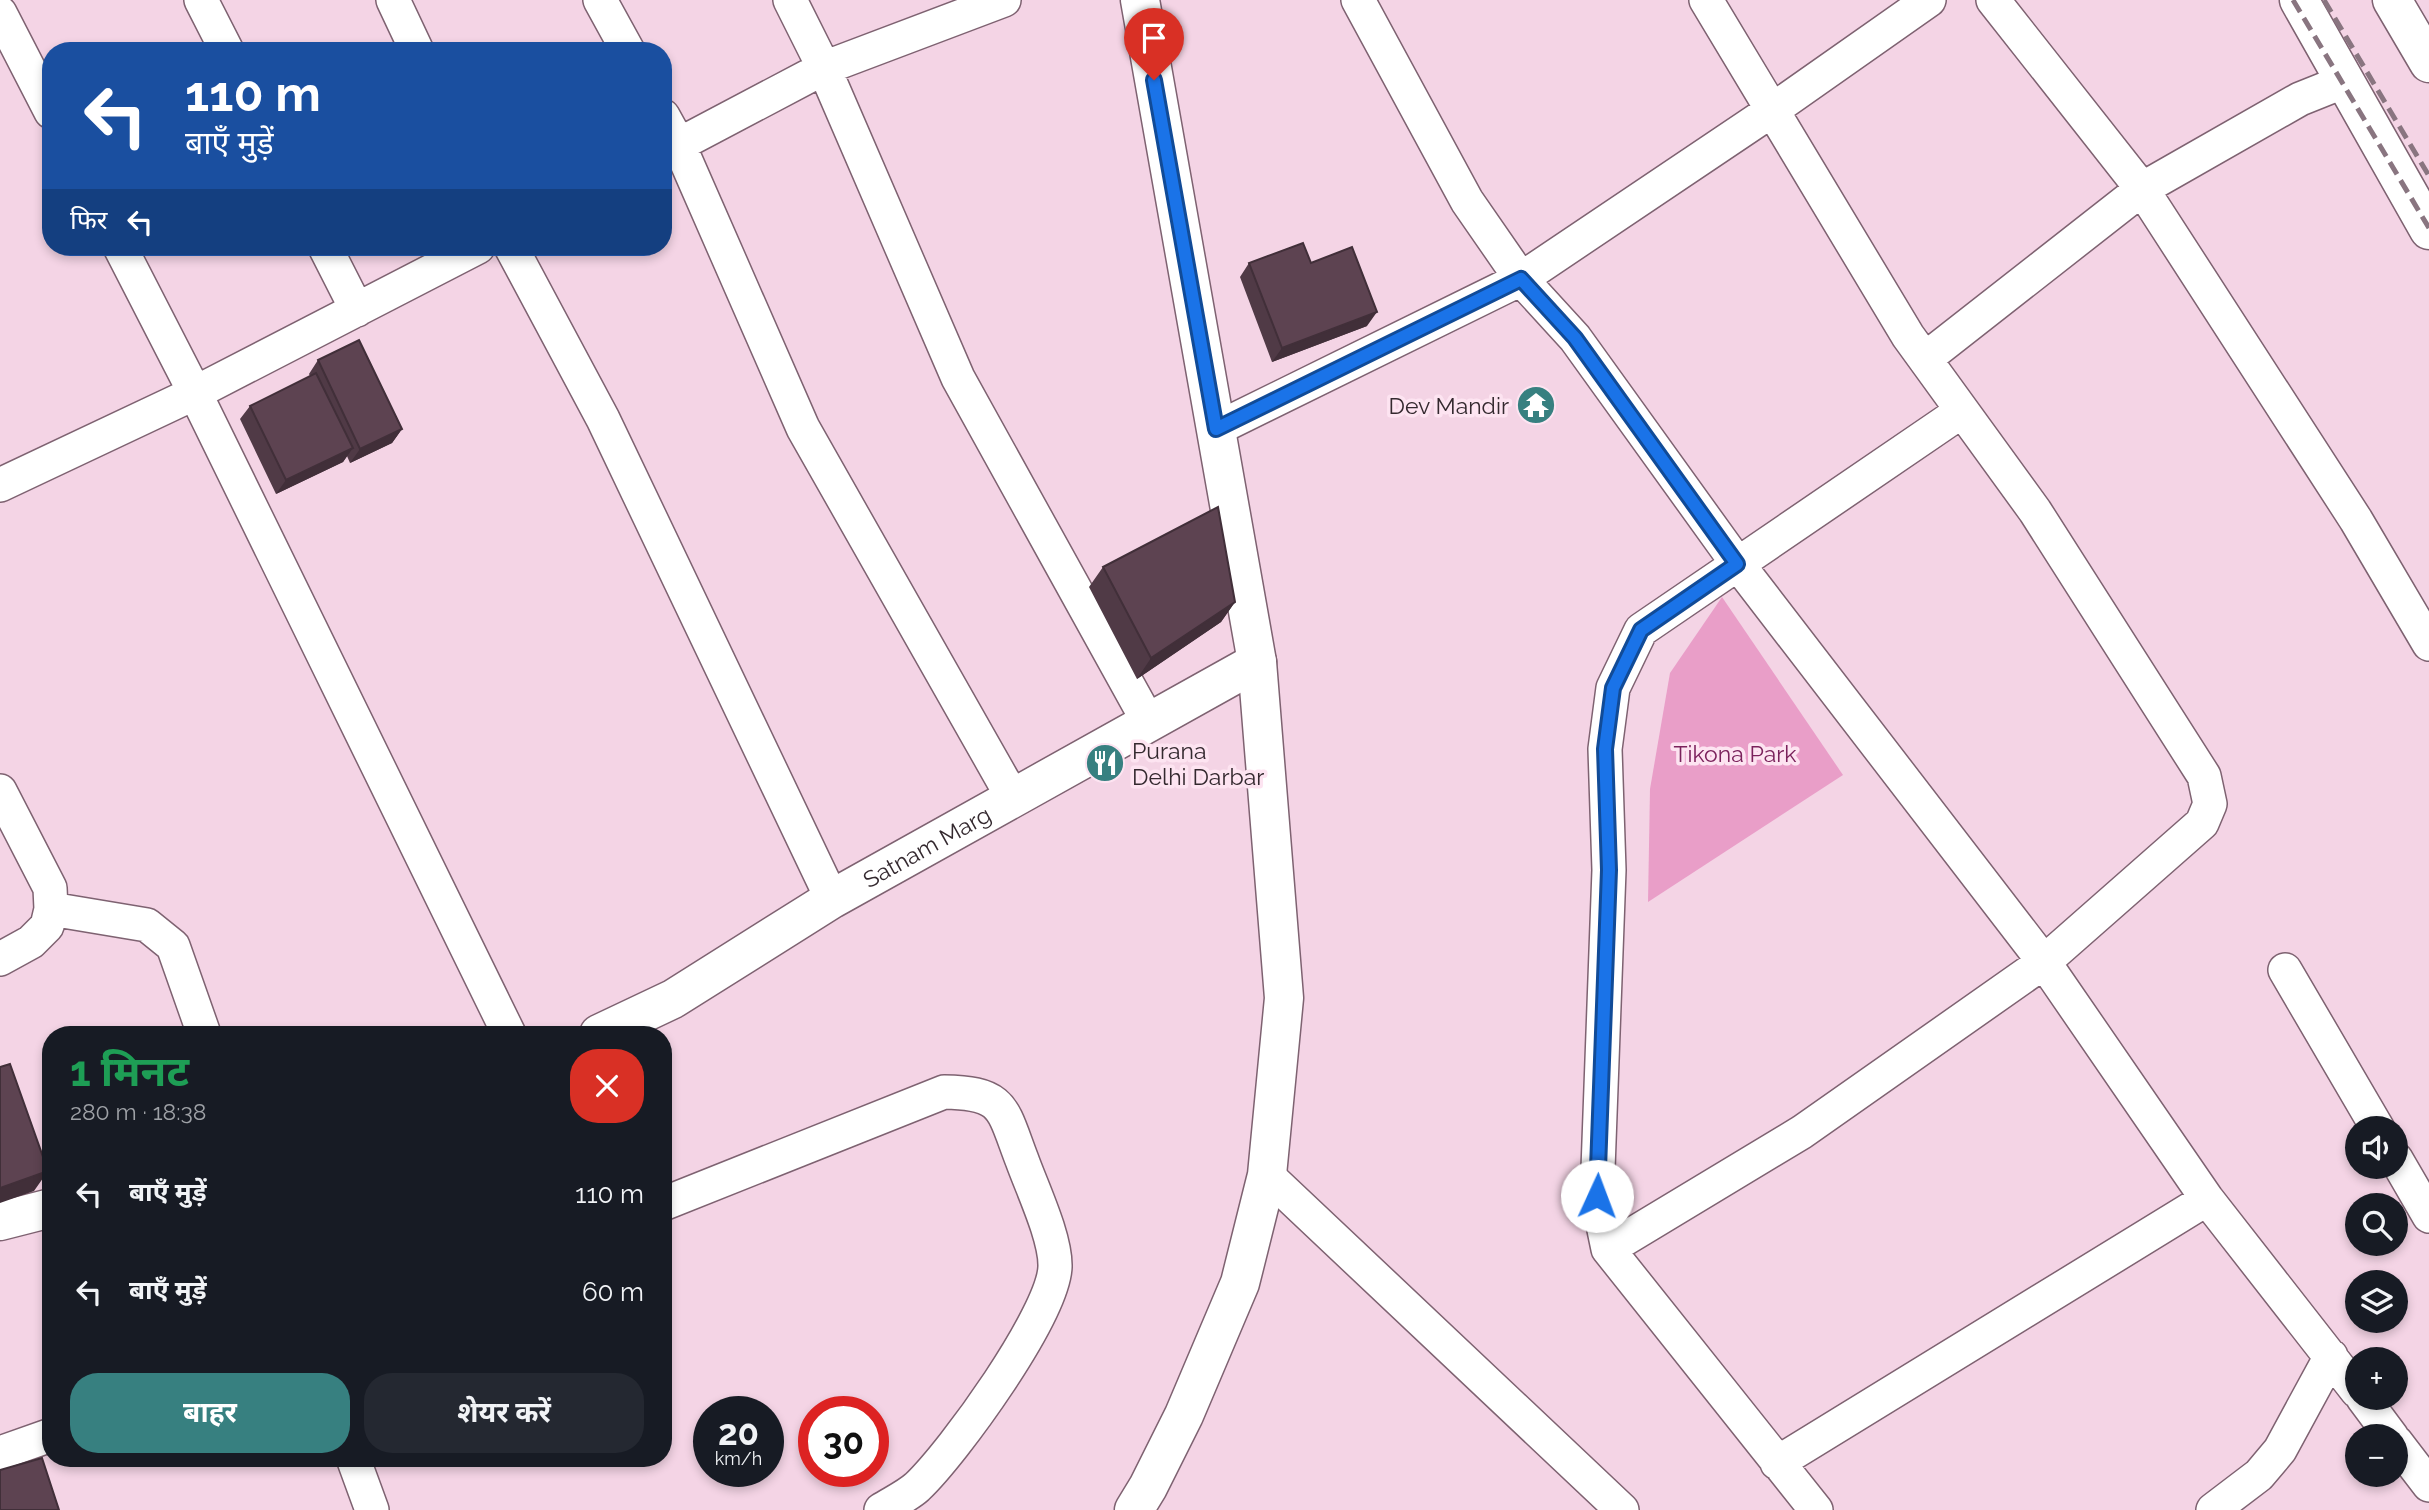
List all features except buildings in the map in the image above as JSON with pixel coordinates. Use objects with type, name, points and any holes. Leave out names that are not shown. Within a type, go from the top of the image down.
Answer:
[{"type":"street","points":[[201,0],[222,42]]},
{"type":"street","points":[[393,0],[413,42]]},
{"type":"street","points":[[600,0],[623,42]]},
{"type":"street","points":[[790,0],[824,68],[958,378],[1149,723]]},
{"type":"street","points":[[672,148],[824,68],[1004,0]]},
{"type":"street","points":[[1133,1510],[1148,1487],[1184,1415],[1240,1283],[1267,1175],[1284,998],[1257,662],[1140,0]]},
{"type":"street","points":[[1358,0],[1467,201],[1521,279],[1575,338],[1737,564],[2044,962],[2207,1199],[2345,1375]]},
{"type":"street","points":[[1608,1249],[1802,1132],[2044,962],[2202,822],[2210,804],[2204,776],[2035,511],[1908,336],[1706,0]]},
{"type":"street","points":[[1216,429],[1521,279],[1771,111],[1929,0]]},
{"type":"street","points":[[1993,0],[2142,189],[2356,520],[2429,643]]},
{"type":"street","points":[[2299,0],[2429,230]]},
{"type":"street","points":[[2392,0],[2429,63]]},
{"type":"street","points":[[0,13],[42,95]]},
{"type":"street","points":[[1925,359],[2142,189],[2300,99],[2345,81]]},
{"type":"street","points":[[672,151],[803,428],[1013,798]]},
{"type":"street","points":[[125,256],[195,393],[505,1026]]},
{"type":"street","points":[[330,256],[357,310]]},
{"type":"street","points":[[0,485],[195,393],[461,256]]},
{"type":"street","points":[[516,256],[603,419],[832,899]]},
{"type":"street","points":[[1816,1510],[1608,1249],[1597,1196],[1609,870],[1605,749],[1613,688],[1641,630],[1962,411]]},
{"type":"street","name":"Satnam Marg","points":[[616,1026],[673,999],[832,899],[1257,662]]},
{"type":"street","points":[[0,791],[50,888],[51,909],[47,926],[31,942],[0,960]]},
{"type":"street","points":[[51,909],[147,925],[173,946],[201,1026]]},
{"type":"street","points":[[2284,970],[2370,1116]]},
{"type":"street","points":[[672,1200],[944,1092],[967,1092],[985,1096],[1003,1110],[1051,1239],[1055,1267],[1047,1298],[1010,1366],[951,1448],[915,1488],[881,1510]]},
{"type":"street","points":[[1267,1175],[1622,1510]]},
{"type":"street","points":[[2408,1179],[2429,1216]]},
{"type":"street","points":[[1777,1463],[2207,1199]]},
{"type":"street","points":[[0,1221],[42,1210]]},
{"type":"street","points":[[2213,1510],[2259,1475],[2280,1450],[2331,1356]]},
{"type":"street","points":[[0,1453],[42,1438]]},
{"type":"street","points":[[2408,1458],[2429,1485]]},
{"type":"street","points":[[356,1467],[372,1510]]},
{"type":"green space","name":"Tikona Park","points":[[1722,597],[1843,775],[1648,902],[1650,789],[1670,673]]},
{"type":"railway","points":[[2293,0],[2429,228]]},
{"type":"railway","points":[[2324,0],[2429,176]]},
{"type":"place","name":"Dev Mandir","points":[[1536,405]]},
{"type":"place","name":"Purana Delhi Darbar","points":[[1105,763]]},
{"type":"route","points":[[1154,80],[1216,429],[1521,279],[1575,338],[1737,564],[1641,630],[1613,688],[1605,749],[1609,870],[1597,1196]]}]
